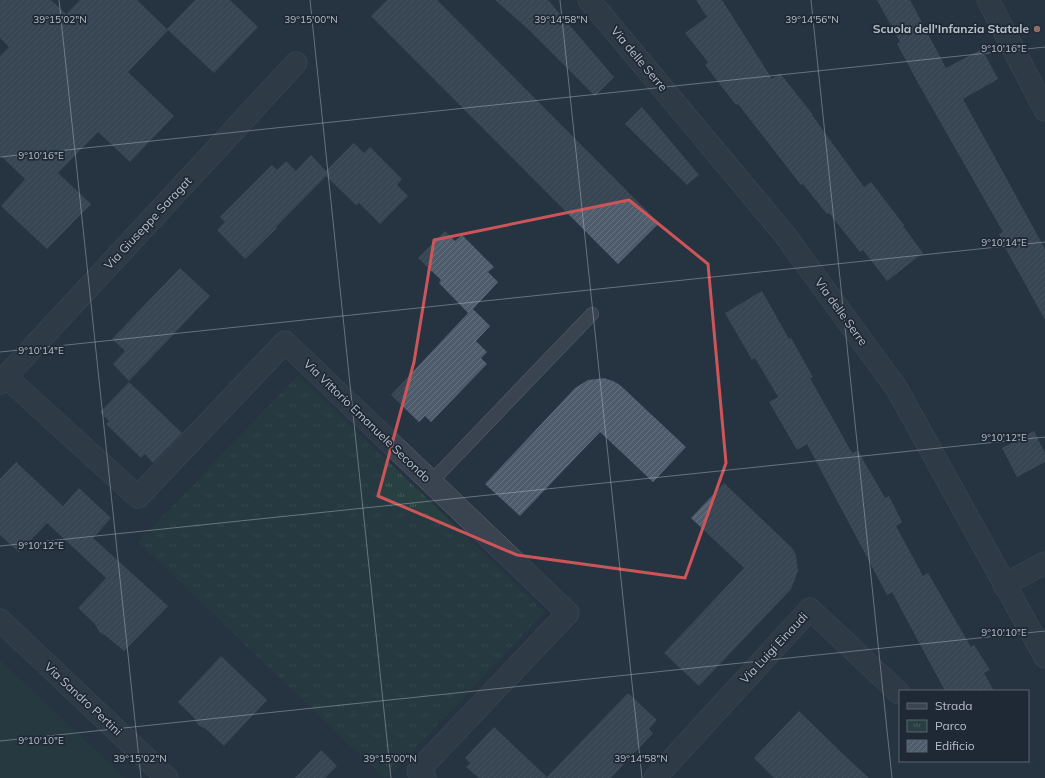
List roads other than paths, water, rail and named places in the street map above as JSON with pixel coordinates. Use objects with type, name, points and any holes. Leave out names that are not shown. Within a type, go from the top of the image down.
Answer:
[{"type":"street","name":"Via delle Serre","points":[[589,0],[785,235],[897,389],[1045,657]]},
{"type":"street","points":[[988,0],[1045,110]]},
{"type":"street","name":"Via Giuseppe Saragat","points":[[3,380],[296,63]]},
{"type":"street","name":"Via Vittorio Emanuele Secondo","points":[[3,380],[138,497],[285,342],[568,613],[418,771],[425,778]]},
{"type":"street","points":[[1004,585],[1045,563]]},
{"type":"street","name":"Via Luigi Einaudi","points":[[655,778],[810,609],[899,693]]},
{"type":"street","name":"Via Sandro Pertini","points":[[0,620],[167,778]]},
{"type":"lane","points":[[431,482],[592,314]]},
{"type":"place","name":"Scuola dell'Infanzia Statale","points":[[1037,29]]}]
